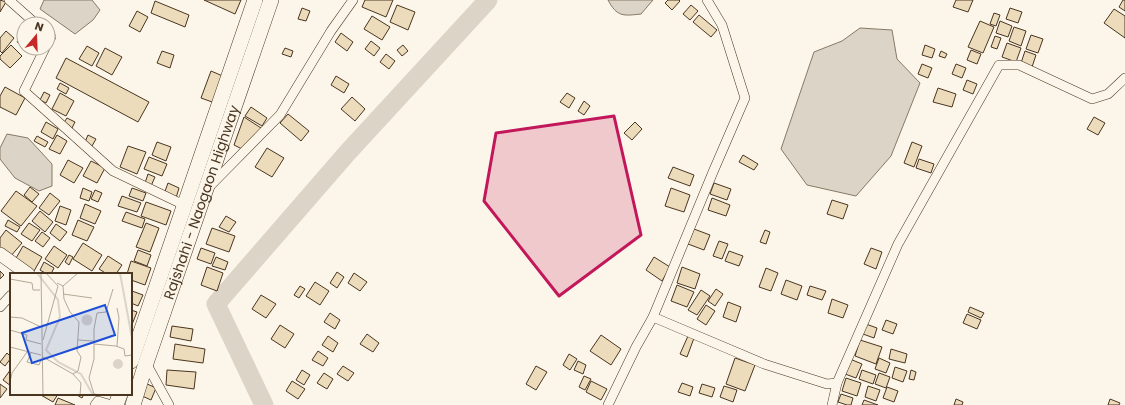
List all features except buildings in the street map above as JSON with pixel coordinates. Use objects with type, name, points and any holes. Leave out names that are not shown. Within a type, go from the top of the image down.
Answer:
[{"type":"main road","name":"Rajshahi - Naogaon Highway","points":[[132,355],[135,336],[184,205],[254,0]]},
{"type":"main road","name":"Rajshahi - Naogaon Highway","points":[[133,405],[270,0]]},
{"type":"main road","points":[[204,148],[219,153]]},
{"type":"main road","points":[[0,254],[27,273]]},
{"type":"main road","points":[[116,405],[120,395]]},
{"type":"street","points":[[9,0],[27,16]]},
{"type":"street","points":[[206,190],[280,115],[331,31],[353,0]]},
{"type":"street","points":[[608,405],[636,347],[653,317],[745,98],[722,25],[707,0]]},
{"type":"street","points":[[41,56],[24,91],[113,171],[184,205]]},
{"type":"street","points":[[832,405],[837,384],[898,244],[999,64],[1019,64],[1092,99],[1108,94],[1125,78]]},
{"type":"street","points":[[0,307],[10,296]]},
{"type":"street","points":[[653,317],[764,364],[827,384],[837,384]]},
{"type":"street","points":[[146,363],[169,405]]},
{"type":"street","points":[[95,405],[98,401],[112,405]]},
{"type":"highlighted area","points":[[614,116],[641,235],[559,296],[484,201],[496,133]]},
{"type":"shaded area","points":[[44,0],[92,0],[100,10],[93,20],[75,34],[56,20],[56,16],[50,16],[40,9]]},
{"type":"shaded area","points":[[608,0],[653,0],[641,14],[625,15],[614,10]]},
{"type":"shaded area","points":[[860,28],[892,30],[897,59],[920,83],[891,156],[856,196],[807,185],[781,149],[814,52],[842,41]]},
{"type":"shaded area","points":[[7,134],[28,138],[52,164],[52,186],[39,191],[15,178],[0,159],[0,148]]},
{"type":"waterway","points":[[264,405],[216,304],[348,152],[488,0]]}]
